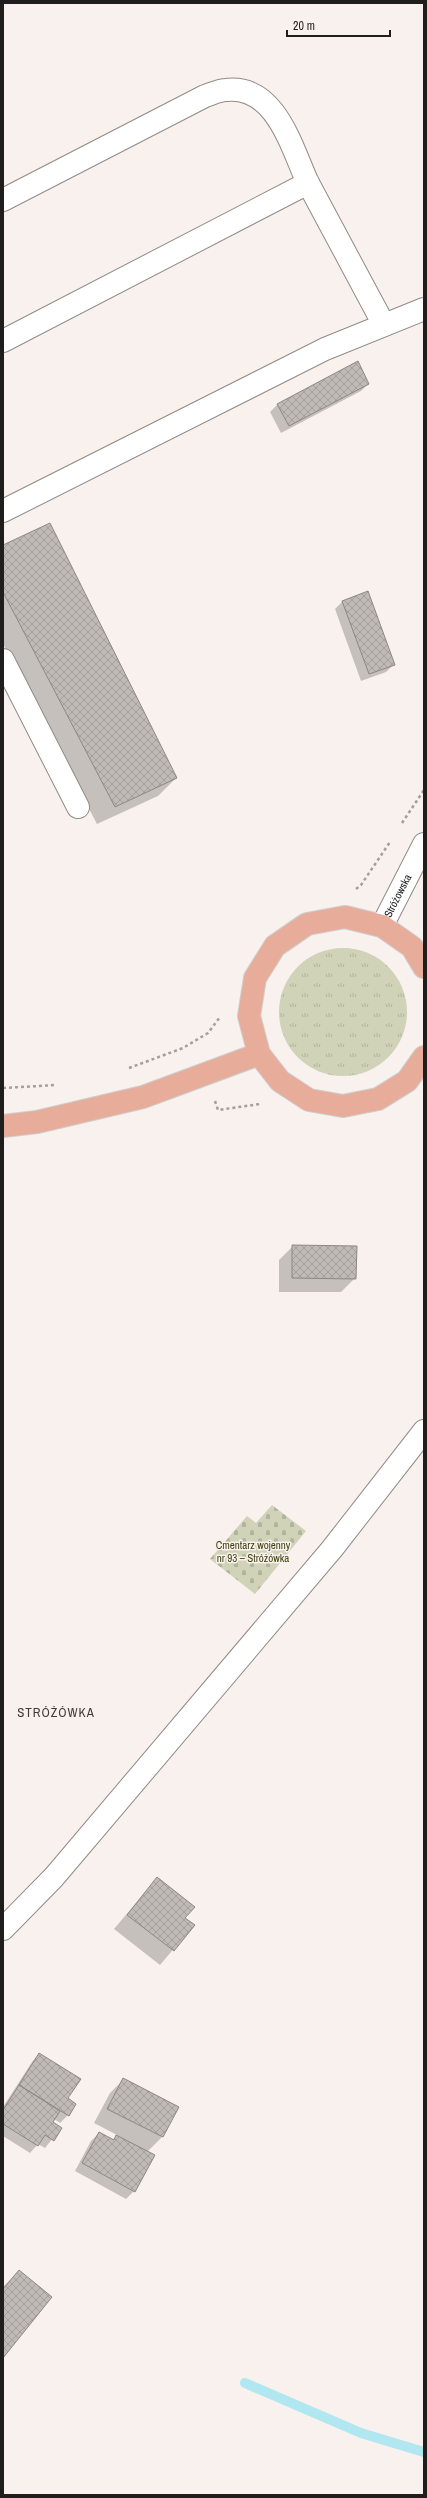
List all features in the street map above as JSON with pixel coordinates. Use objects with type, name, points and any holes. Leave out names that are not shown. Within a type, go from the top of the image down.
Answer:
[{"type":"main road","points":[[424,967],[412,947],[382,926],[345,917],[307,924],[276,946],[255,978],[249,1016],[259,1054],[280,1081],[309,1100],[343,1106],[378,1099],[407,1081],[424,1058]]},
{"type":"main road","points":[[3,1126],[37,1122],[144,1097],[259,1054]]},
{"type":"street","points":[[3,200],[205,96],[226,89],[253,95],[265,102],[276,114],[308,183],[384,325]]},
{"type":"street","points":[[3,341],[308,183]]},
{"type":"street","points":[[3,511],[325,349],[424,309]]},
{"type":"street","points":[[3,660],[78,807]]},
{"type":"street","name":"Stróżowska","points":[[382,926],[424,844]]},
{"type":"street","points":[[3,1929],[54,1877],[307,1579],[424,1431]]},
{"type":"green space","points":[[337,948],[349,948],[368,952],[389,966],[403,987],[407,1012],[403,1037],[389,1058],[368,1072],[349,1076],[337,1076],[318,1072],[297,1058],[283,1037],[279,1018],[279,1006],[283,987],[297,966],[318,952]]},
{"type":"green space","name":"Cmentarz wojenny nr 93 – Stróżówka","points":[[272,1505],[306,1531],[255,1594],[210,1559],[247,1516],[256,1523]]},
{"type":"building","points":[[358,361],[369,384],[289,426],[277,404]]},
{"type":"building","points":[[50,523],[177,778],[115,807],[3,592],[3,545]]},
{"type":"building","points":[[368,591],[395,665],[369,674],[342,601]]},
{"type":"building","points":[[292,1245],[357,1246],[356,1279],[292,1278]]},
{"type":"building","points":[[157,1877],[195,1907],[185,1918],[195,1925],[174,1951],[127,1915]]},
{"type":"building","points":[[39,2053],[81,2079],[68,2098],[76,2104],[69,2116],[19,2085]]},
{"type":"building","points":[[123,2078],[179,2107],[163,2137],[107,2109]]},
{"type":"building","points":[[19,2085],[60,2111],[53,2122],[62,2128],[54,2141],[45,2135],[38,2146],[3,2124],[3,2110]]},
{"type":"building","points":[[99,2132],[114,2140],[116,2135],[155,2155],[135,2192],[82,2163]]},
{"type":"building","points":[[19,2270],[52,2297],[3,2358],[3,2289]]},
{"type":"waterway","points":[[245,2383],[361,2433],[424,2452]]},
{"type":"district","name":"STRÓŻÓWKA","points":[[56,1712]]}]
